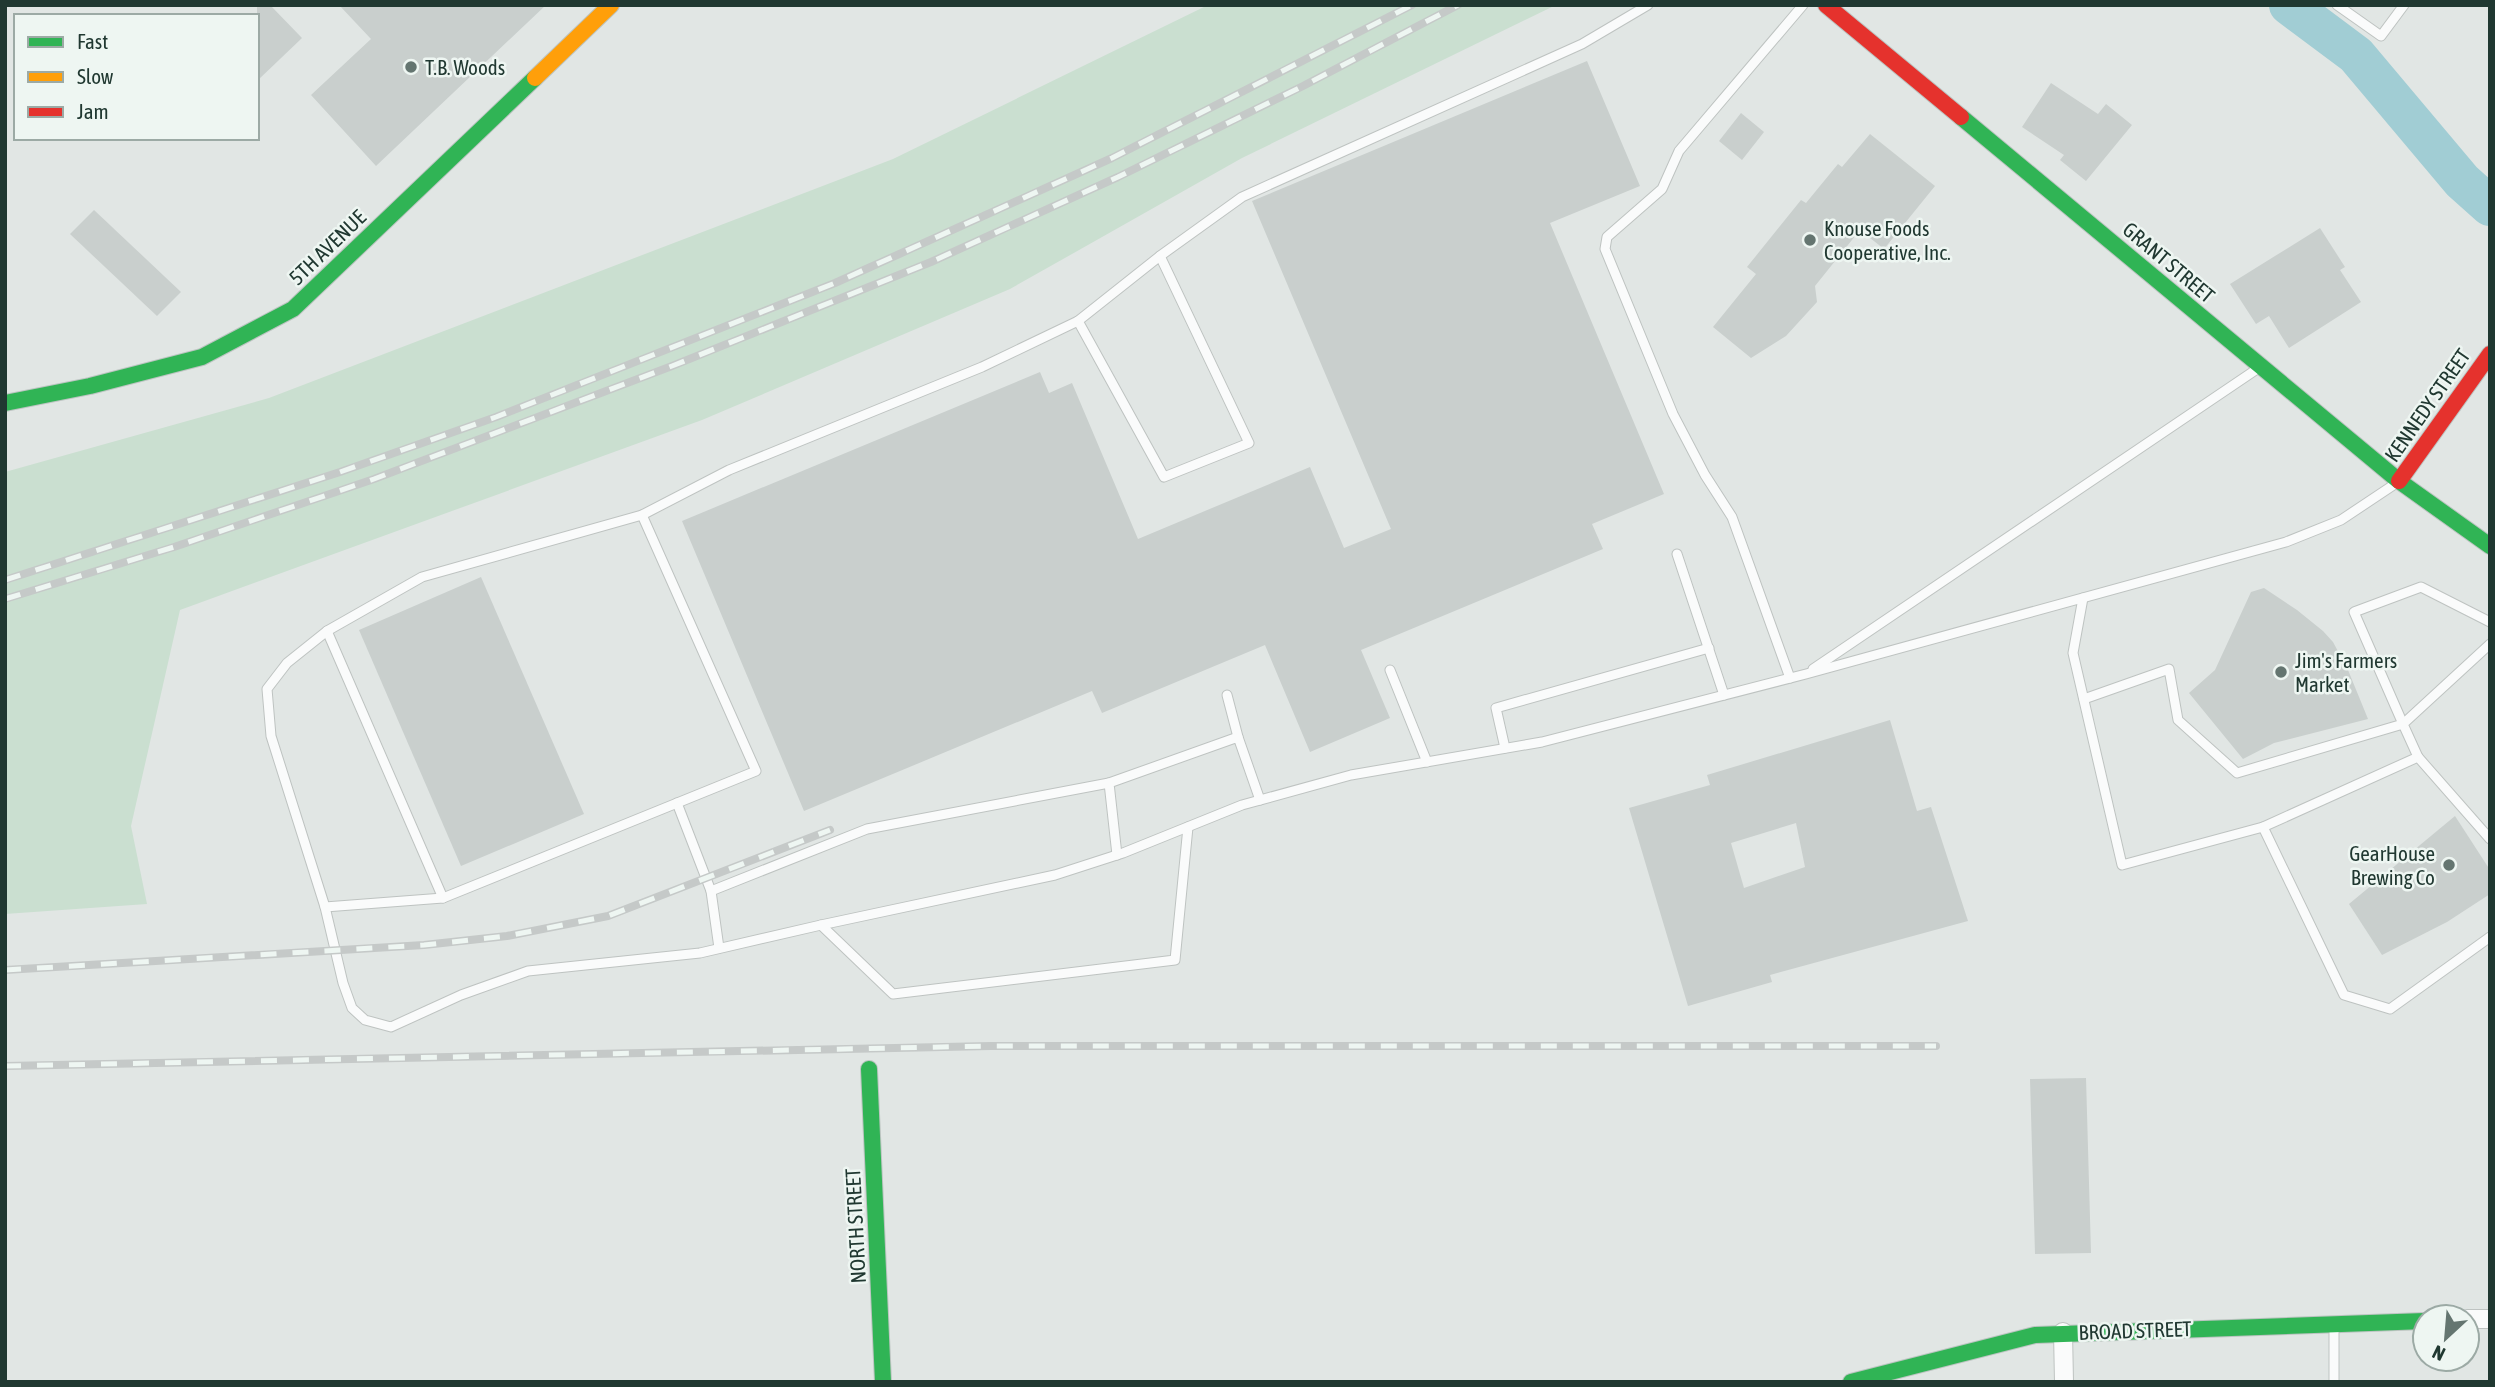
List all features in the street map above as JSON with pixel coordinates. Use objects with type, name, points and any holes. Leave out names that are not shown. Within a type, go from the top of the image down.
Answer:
[{"type":"street","name":"5TH AVENUE","points":[[5,403],[90,386],[202,357],[293,309],[611,5]]},
{"type":"street","name":"GRANT STREET","points":[[1826,5],[2399,481],[2490,546]]},
{"type":"street","name":"KENNEDY STREET","points":[[2399,481],[2490,354]]},
{"type":"street","name":"NORTH STREET","points":[[869,1069],[883,1382]]},
{"type":"street","name":"BROAD STREET","points":[[1851,1382],[2035,1335],[2411,1321]]},
{"type":"street","points":[[2063,1332],[2064,1382]]},
{"type":"lane","points":[[1648,5],[1582,44],[1242,197],[1160,256],[1078,321],[982,367],[729,470],[642,515],[422,577],[327,631],[287,663],[267,690],[271,736],[325,907],[343,983],[352,1008],[365,1020],[391,1027],[461,995],[528,971],[700,953],[1055,875],[1117,855],[1260,800],[1351,775],[1542,742],[1806,674],[2286,542],[2341,520],[2399,481]]},
{"type":"lane","points":[[1790,678],[1732,517],[1705,475],[1673,414],[1605,249],[1607,237],[1662,189],[1679,151],[1803,5]]},
{"type":"lane","points":[[2337,5],[2381,37],[2404,5]]},
{"type":"lane","points":[[1078,321],[1164,477],[1249,443],[1160,256]]},
{"type":"lane","points":[[1806,674],[2261,366]]},
{"type":"lane","points":[[325,907],[443,898],[756,771],[642,515]]},
{"type":"lane","points":[[1677,554],[1724,695]]},
{"type":"lane","points":[[2490,622],[2421,587],[2354,612],[2418,757],[2490,839]]},
{"type":"lane","points":[[2083,598],[2073,653],[2122,865],[2263,827],[2418,757]]},
{"type":"lane","points":[[327,631],[443,898]]},
{"type":"lane","points":[[2084,699],[2169,669],[2178,720],[2237,773],[2403,724],[2490,644]]},
{"type":"lane","points":[[1505,748],[1496,708],[1709,648]]},
{"type":"lane","points":[[1390,670],[1427,762]]},
{"type":"lane","points":[[1227,695],[1260,800]]},
{"type":"lane","points":[[711,891],[867,829],[1109,783],[1238,737]]},
{"type":"lane","points":[[1109,783],[1117,855]]},
{"type":"lane","points":[[677,803],[711,891],[719,948]]},
{"type":"lane","points":[[821,925],[893,994],[1175,960],[1188,827]]},
{"type":"lane","points":[[2263,827],[2344,995],[2390,1009],[2490,937]]},
{"type":"lane","points":[[2334,1324],[2334,1382]]},
{"type":"green space","points":[[1208,5],[1556,5],[1242,158],[1010,289],[702,420],[180,610],[131,826],[147,904],[5,914],[5,472],[269,398],[893,159]]},
{"type":"building","points":[[257,5],[270,5],[302,38],[259,79],[259,14]]},
{"type":"building","name":"T.B. Woods","points":[[339,5],[546,5],[376,166],[311,95],[371,39]]},
{"type":"building","points":[[1587,61],[1640,186],[1550,223],[1664,494],[1592,524],[1603,549],[1361,650],[1390,718],[1310,752],[1265,645],[1102,713],[1092,691],[804,811],[682,521],[1040,372],[1049,393],[1072,383],[1138,539],[1310,467],[1344,548],[1391,529],[1252,201]]},
{"type":"building","points":[[2051,83],[2098,114],[2106,104],[2132,125],[2086,181],[2060,160],[2064,155],[2022,127]]},
{"type":"building","points":[[1741,113],[1764,132],[1742,160],[1719,141]]},
{"type":"building","name":"Knouse Foods Cooperative, Inc.","points":[[1870,134],[1935,186],[1884,249],[1860,230],[1815,286],[1817,302],[1786,336],[1751,358],[1713,327],[1756,274],[1747,267],[1801,200],[1806,203],[1838,164],[1842,167]]},
{"type":"building","points":[[94,210],[181,292],[157,316],[70,234]]},
{"type":"building","points":[[2320,228],[2345,267],[2340,270],[2361,302],[2289,348],[2269,316],[2256,324],[2230,284]]},
{"type":"building","points":[[481,577],[584,814],[461,866],[359,630]]},
{"type":"building","name":"Jim's Farmers Market","points":[[2264,588],[2297,610],[2333,642],[2368,719],[2274,743],[2243,759],[2189,693],[2215,670],[2251,592]]},
{"type":"building","points":[[1890,720],[1917,811],[1931,807],[1968,921],[1770,975],[1772,982],[1688,1006],[1629,808],[1710,785],[1707,775]],"holes":[[[1796,823],[1805,867],[1744,888],[1731,843]]]},
{"type":"building","points":[[2455,816],[2490,870],[2490,894],[2447,922],[2382,955],[2349,904]]},
{"type":"building","points":[[2086,1078],[2091,1253],[2035,1254],[2030,1079]]},
{"type":"waterway","points":[[2289,5],[2356,55],[2462,181],[2490,206]]},
{"type":"railway","points":[[5,580],[340,472],[496,417],[835,283],[1112,158],[1412,5]]},
{"type":"railway","points":[[5,599],[174,547],[374,479],[672,366],[931,262],[1118,177],[1303,86],[1458,5]]},
{"type":"railway","points":[[5,970],[424,945],[507,936],[608,916],[830,830]]},
{"type":"railway","points":[[5,1066],[991,1046],[1936,1046]]},
{"type":"traffic: fast","points":[[5,403],[90,386],[202,357],[293,309],[535,78]]},
{"type":"traffic: fast","points":[[1961,117],[2399,481],[2490,546]]},
{"type":"traffic: fast","points":[[869,1069],[883,1382]]},
{"type":"traffic: fast","points":[[1851,1382],[2035,1335],[2411,1322]]},
{"type":"traffic: slow","points":[[535,78],[611,5]]},
{"type":"traffic: jam","points":[[1826,5],[1961,117]]},
{"type":"traffic: jam","points":[[2399,481],[2490,354]]},
{"type":"place","name":"T.B. Woods","points":[[411,67]]},
{"type":"place","name":"Knouse Foods Cooperative, Inc.","points":[[1810,240]]},
{"type":"place","name":"Jim's Farmers Market","points":[[2281,672]]},
{"type":"place","name":"GearHouse Brewing Co","points":[[2449,865]]}]
